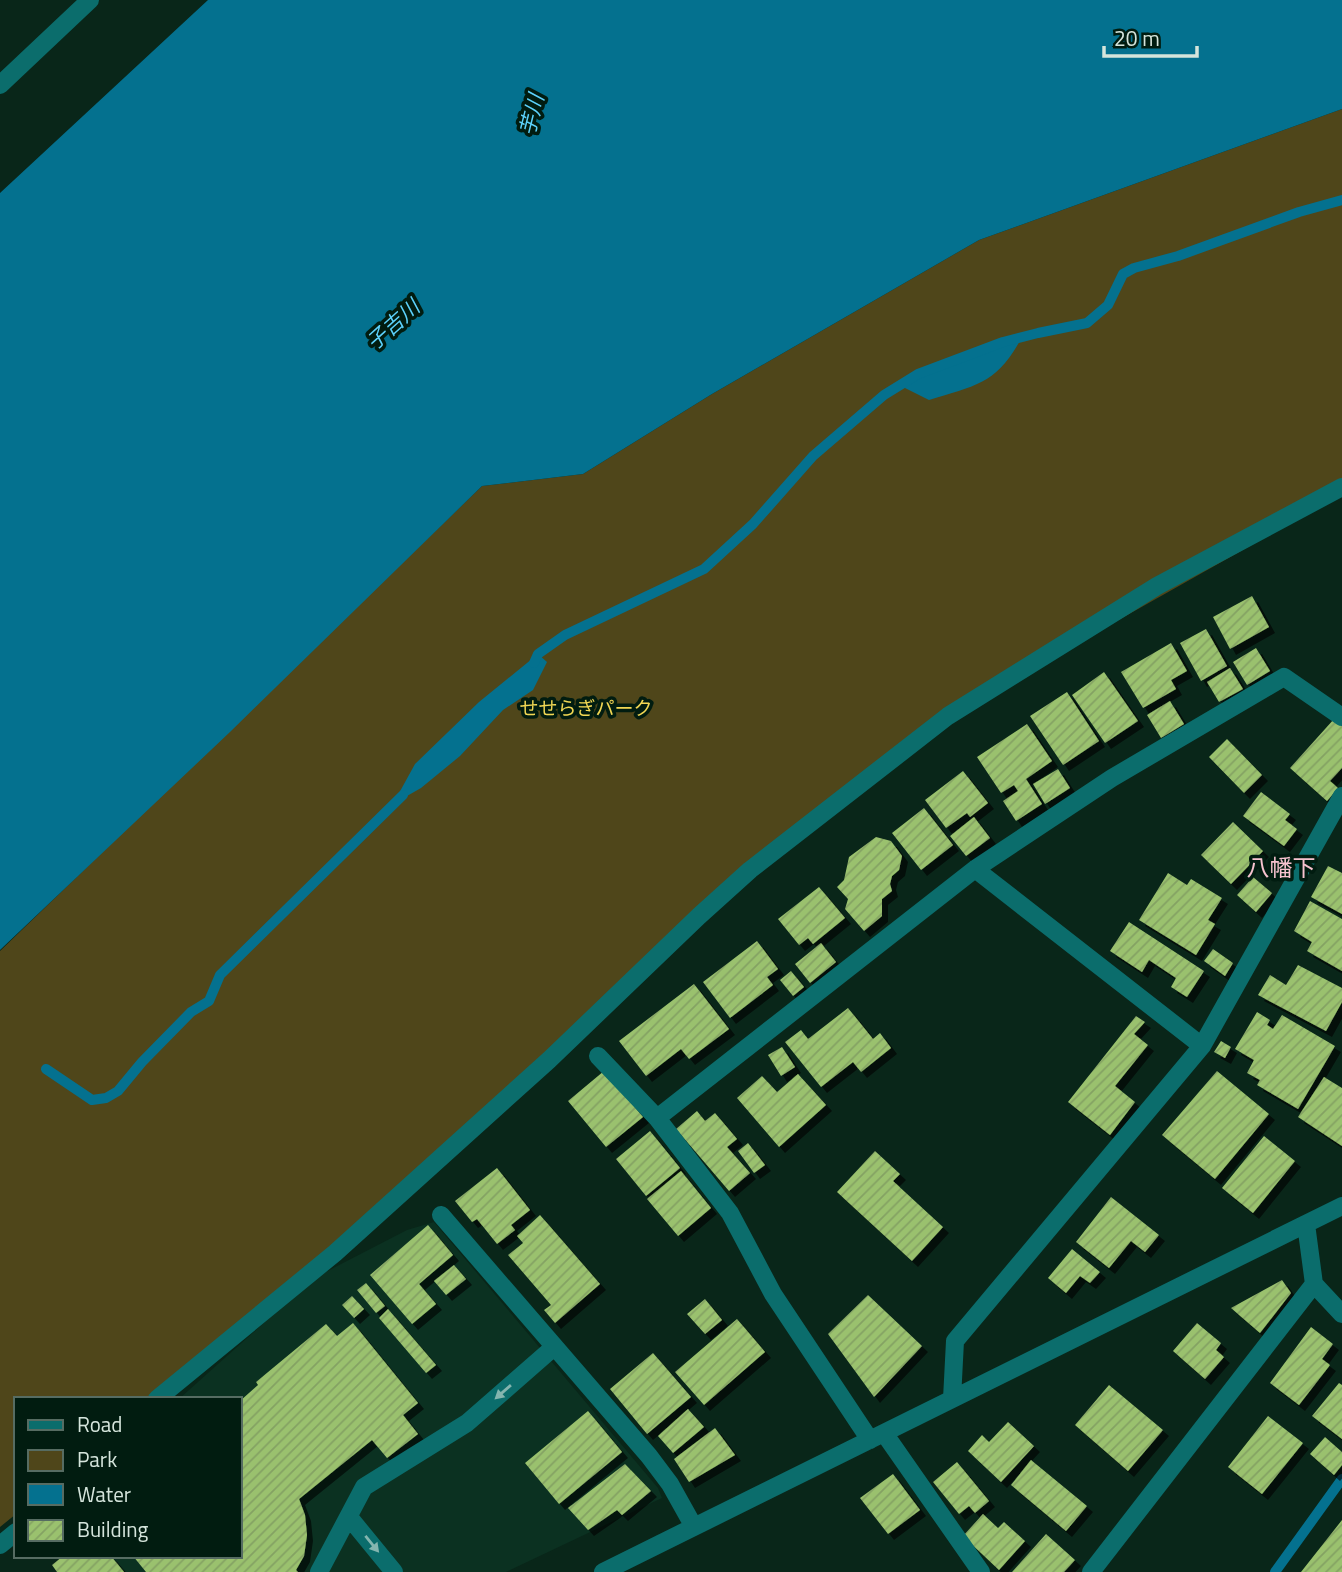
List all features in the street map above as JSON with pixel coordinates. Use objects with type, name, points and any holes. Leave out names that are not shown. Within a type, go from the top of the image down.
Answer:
[{"type":"street","points":[[0,85],[90,0]]},
{"type":"street","points":[[159,1397],[335,1253],[549,1060],[750,870],[948,716],[1157,586],[1342,487]]},
{"type":"street","points":[[657,1118],[975,869],[1112,778],[1284,677],[1342,717]]},
{"type":"street","points":[[952,1399],[955,1341],[1202,1046],[1342,796]]},
{"type":"street","points":[[975,869],[1202,1046]]},
{"type":"street","points":[[598,1056],[657,1118],[730,1213],[773,1294],[981,1572]]},
{"type":"street","points":[[603,1572],[1342,1206]]},
{"type":"street","points":[[440,1215],[649,1456],[670,1484],[694,1527]]},
{"type":"street","points":[[1306,1224],[1314,1284],[1342,1314]]},
{"type":"street","points":[[1091,1572],[1314,1284]]},
{"type":"street","points":[[319,1572],[364,1487],[467,1423],[554,1347]]},
{"type":"street","points":[[349,1517],[394,1572]]},
{"type":"street","points":[[0,1545],[14,1534]]},
{"type":"shaded area","points":[[434,1222],[658,1488],[662,1498],[506,1572],[126,1572],[114,1558],[242,1558],[242,1397],[181,1397],[314,1278],[407,1230]]},
{"type":"green space","name":"せせらぎパーク","points":[[1342,109],[1342,494],[948,716],[699,916],[549,1060],[159,1397],[14,1397],[14,1516],[0,1527],[0,951],[482,486],[583,474],[712,394],[979,240]]},
{"type":"water","points":[[208,0],[1342,0],[1342,109],[979,240],[712,394],[583,474],[482,486],[230,732],[0,950],[0,193]]},
{"type":"water","points":[[1022,337],[1004,365],[973,386],[929,400],[899,385],[918,374]]},
{"type":"water","points":[[538,654],[547,662],[533,690],[503,710],[460,756],[421,788],[393,804],[415,764],[479,702]]},
{"type":"building","points":[[1252,596],[1269,627],[1230,649],[1213,617]]},
{"type":"building","points":[[1206,629],[1227,666],[1201,681],[1180,643]]},
{"type":"building","points":[[1171,643],[1187,671],[1171,680],[1176,689],[1143,708],[1121,672]]},
{"type":"building","points":[[1256,648],[1270,671],[1247,685],[1233,662]]},
{"type":"building","points":[[1230,668],[1243,689],[1219,702],[1207,682]]},
{"type":"building","points":[[1104,672],[1138,721],[1105,743],[1072,695]]},
{"type":"building","points":[[1067,692],[1099,741],[1063,765],[1030,716]]},
{"type":"building","points":[[1170,701],[1184,724],[1161,738],[1147,715]]},
{"type":"building","points":[[1334,719],[1342,726],[1342,768],[1330,781],[1338,788],[1327,801],[1290,768]]},
{"type":"building","points":[[1027,724],[1052,761],[1026,779],[1042,804],[1016,821],[1003,801],[1018,791],[1014,785],[1001,793],[977,757]]},
{"type":"building","points":[[1227,739],[1262,775],[1244,793],[1209,757]]},
{"type":"building","points":[[1058,769],[1070,788],[1045,804],[1033,784]]},
{"type":"building","points":[[963,771],[988,803],[970,817],[967,813],[946,828],[925,800]]},
{"type":"building","points":[[1261,792],[1290,814],[1285,820],[1297,829],[1284,846],[1243,816]]},
{"type":"building","points":[[924,808],[953,845],[921,870],[892,833]]},
{"type":"building","points":[[974,817],[990,838],[966,856],[950,836]]},
{"type":"building","points":[[1233,822],[1263,851],[1231,884],[1201,855]]},
{"type":"building","points":[[876,837],[891,841],[902,856],[899,870],[892,876],[892,891],[882,899],[882,916],[864,931],[845,909],[848,899],[837,887],[844,880],[849,857]]},
{"type":"building","points":[[1328,866],[1342,873],[1342,914],[1311,897]]},
{"type":"building","points":[[1168,873],[1187,885],[1191,879],[1222,898],[1208,920],[1215,924],[1196,955],[1139,920]]},
{"type":"building","points":[[1253,877],[1272,893],[1256,912],[1237,895]]},
{"type":"building","points":[[819,887],[845,918],[813,944],[808,938],[799,945],[778,919]]},
{"type":"building","points":[[1310,901],[1342,919],[1342,971],[1307,951],[1312,942],[1294,931]]},
{"type":"building","points":[[1129,922],[1204,971],[1187,997],[1171,987],[1176,978],[1149,960],[1142,972],[1110,951]]},
{"type":"building","points":[[757,941],[778,969],[767,977],[773,985],[730,1018],[703,982]]},
{"type":"building","points":[[821,943],[836,962],[810,983],[795,964]]},
{"type":"building","points":[[1213,949],[1233,963],[1225,976],[1204,961]]},
{"type":"building","points":[[1298,965],[1342,988],[1342,1002],[1326,1031],[1258,995],[1270,975],[1286,985]]},
{"type":"building","points":[[791,971],[804,987],[793,996],[780,980]]},
{"type":"building","points":[[694,984],[729,1029],[689,1059],[681,1049],[646,1076],[619,1041]]},
{"type":"building","points":[[848,1008],[873,1039],[880,1033],[891,1048],[861,1072],[853,1062],[821,1087],[785,1042],[801,1030],[808,1039]]},
{"type":"building","points":[[1257,1012],[1270,1020],[1267,1025],[1273,1029],[1282,1015],[1335,1046],[1298,1109],[1257,1085],[1260,1080],[1247,1073],[1254,1060],[1235,1049]]},
{"type":"building","points":[[1136,1016],[1145,1022],[1134,1034],[1148,1045],[1115,1086],[1135,1102],[1110,1135],[1068,1102]]},
{"type":"building","points":[[1221,1041],[1231,1047],[1225,1058],[1214,1052]]},
{"type":"building","points":[[782,1047],[795,1067],[781,1076],[768,1055]]},
{"type":"building","points":[[604,1071],[643,1117],[606,1147],[568,1101]]},
{"type":"building","points":[[1217,1071],[1269,1114],[1215,1179],[1162,1135]]},
{"type":"building","points":[[798,1074],[826,1105],[779,1147],[737,1098],[762,1076],[777,1092]]},
{"type":"building","points":[[1324,1077],[1342,1088],[1342,1146],[1298,1117]]},
{"type":"building","points":[[697,1111],[705,1121],[715,1113],[737,1139],[727,1147],[750,1173],[729,1191],[676,1129]]},
{"type":"building","points":[[650,1131],[680,1168],[646,1196],[616,1159]]},
{"type":"building","points":[[1264,1136],[1295,1161],[1253,1213],[1222,1188]]},
{"type":"building","points":[[748,1143],[765,1165],[754,1173],[738,1151]]},
{"type":"building","points":[[875,1151],[900,1174],[893,1181],[943,1227],[912,1261],[837,1192]]},
{"type":"building","points":[[497,1168],[530,1210],[511,1225],[515,1230],[497,1244],[477,1219],[472,1222],[455,1201]]},
{"type":"building","points":[[681,1171],[711,1208],[678,1236],[647,1199]]},
{"type":"building","points":[[1111,1197],[1159,1235],[1145,1252],[1131,1241],[1109,1268],[1076,1242]]},
{"type":"building","points":[[540,1215],[600,1284],[555,1323],[544,1310],[551,1305],[508,1255],[523,1243],[517,1236]]},
{"type":"building","points":[[428,1225],[453,1255],[419,1284],[436,1304],[412,1324],[370,1275]]},
{"type":"building","points":[[1072,1249],[1100,1272],[1090,1283],[1080,1276],[1066,1293],[1048,1278]]},
{"type":"building","points":[[454,1265],[466,1279],[446,1295],[434,1281]]},
{"type":"building","points":[[1282,1280],[1291,1293],[1260,1333],[1231,1308]]},
{"type":"building","points":[[366,1283],[385,1306],[376,1313],[357,1290]]},
{"type":"building","points":[[868,1295],[922,1346],[874,1397],[828,1334]]},
{"type":"building","points":[[352,1296],[364,1309],[354,1318],[342,1305]]},
{"type":"building","points":[[705,1299],[722,1320],[705,1334],[687,1314]]},
{"type":"building","points":[[388,1309],[436,1365],[426,1373],[379,1318]]},
{"type":"building","points":[[737,1319],[765,1352],[704,1405],[675,1372]]},
{"type":"building","points":[[353,1323],[418,1403],[403,1415],[418,1434],[387,1458],[372,1440],[299,1499],[305,1515],[307,1535],[304,1556],[296,1570],[298,1572],[146,1572],[135,1558],[242,1558],[242,1399],[258,1385],[256,1382],[326,1324],[337,1336]]},
{"type":"building","points":[[1197,1323],[1221,1343],[1216,1350],[1224,1357],[1205,1379],[1173,1351]]},
{"type":"building","points":[[1311,1327],[1333,1344],[1322,1359],[1330,1365],[1299,1405],[1270,1383]]},
{"type":"building","points":[[653,1353],[691,1397],[647,1434],[610,1389]]},
{"type":"building","points":[[1339,1383],[1342,1385],[1342,1439],[1312,1416]]},
{"type":"building","points":[[1109,1385],[1163,1430],[1128,1471],[1075,1425]]},
{"type":"building","points":[[688,1409],[704,1427],[673,1453],[658,1436]]},
{"type":"building","points":[[588,1411],[622,1452],[559,1504],[525,1463]]},
{"type":"building","points":[[1268,1416],[1303,1443],[1262,1494],[1228,1467]]},
{"type":"building","points":[[1008,1422],[1034,1446],[1001,1482],[968,1451],[982,1435],[989,1442]]},
{"type":"building","points":[[715,1428],[735,1455],[689,1482],[674,1459]]},
{"type":"building","points":[[1325,1437],[1342,1452],[1342,1465],[1334,1475],[1310,1454]]},
{"type":"building","points":[[1031,1460],[1087,1506],[1066,1531],[1011,1485]]},
{"type":"building","points":[[957,1462],[989,1501],[975,1513],[969,1506],[959,1514],[933,1482]]},
{"type":"building","points":[[625,1464],[651,1491],[622,1515],[617,1510],[588,1530],[568,1508]]},
{"type":"building","points":[[893,1474],[920,1510],[888,1534],[860,1498]]},
{"type":"building","points":[[983,1514],[998,1528],[1004,1522],[1025,1541],[999,1570],[963,1536]]},
{"type":"building","points":[[1342,1520],[1342,1572],[1301,1572]]},
{"type":"building","points":[[1046,1534],[1075,1560],[1064,1572],[1012,1572]]},
{"type":"building","points":[[61,1558],[113,1558],[124,1572],[57,1572],[52,1565]]},
{"type":"waterway","points":[[534,663],[538,654],[565,635],[704,569],[753,524],[813,456],[884,395],[918,374],[1003,342],[1087,323],[1108,305],[1123,274],[1134,268],[1178,256],[1299,212],[1342,200]]},
{"type":"waterway","points":[[46,1069],[92,1100],[106,1098],[118,1091],[191,1012],[209,1001],[220,975],[403,795]]},
{"type":"waterway","points":[[1275,1572],[1342,1479]]},
{"type":"district","name":"八幡下","points":[[1281,868]]},
{"type":"water label","name":"芋川","points":[[532,115]]},
{"type":"water label","name":"子吉川","points":[[393,325]]}]
